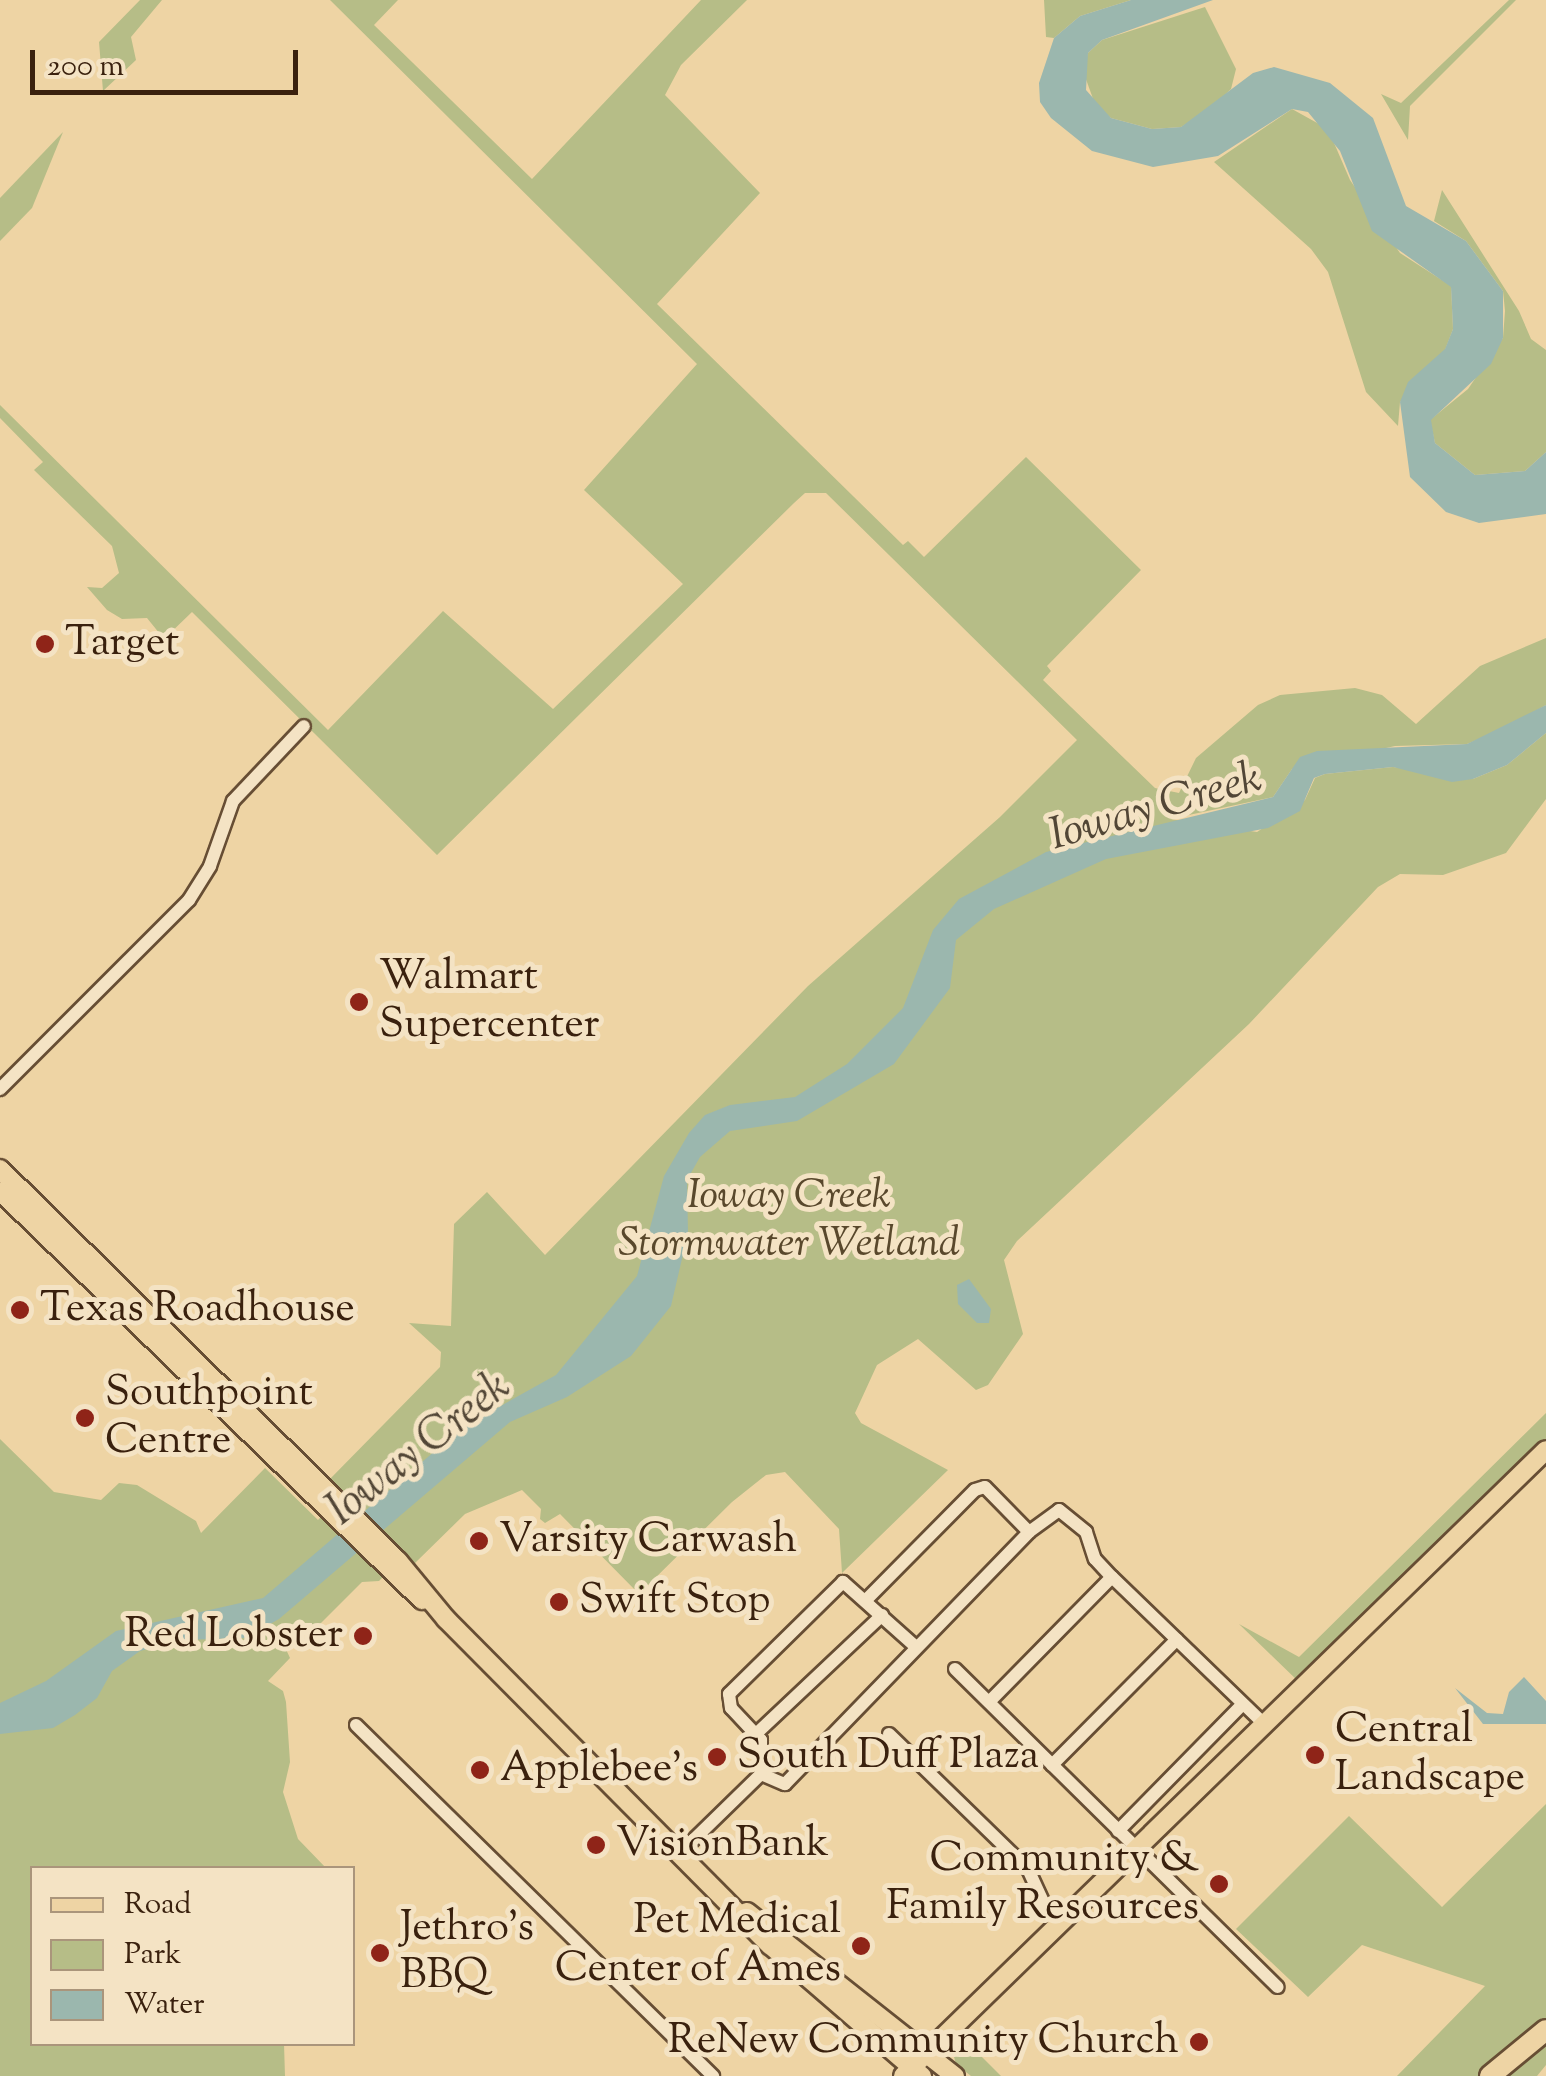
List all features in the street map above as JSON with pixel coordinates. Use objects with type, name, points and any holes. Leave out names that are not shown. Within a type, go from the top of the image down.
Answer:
[{"type":"highway","points":[[1490,2076],[1546,2030]]},
{"type":"main road","points":[[0,1169],[332,1506],[682,1851],[770,1945],[913,2074],[937,2076]]},
{"type":"main road","points":[[0,1191],[332,1506]]},
{"type":"main road","points":[[913,2074],[1546,1450]]},
{"type":"main road","points":[[734,1904],[955,2076]]},
{"type":"street","points":[[0,1089],[188,900],[210,866],[234,801],[304,726]]},
{"type":"street","points":[[866,1599],[976,1490],[985,1488],[1029,1532]]},
{"type":"street","points":[[762,1774],[785,1784],[911,1661],[916,1647],[1029,1532],[1059,1510],[1086,1532],[1094,1558],[1112,1577],[1265,1725]]},
{"type":"street","points":[[989,1702],[1112,1577]]},
{"type":"street","points":[[762,1774],[757,1733],[732,1708],[729,1694],[843,1582],[916,1647]]},
{"type":"street","points":[[757,1733],[882,1615]]},
{"type":"street","points":[[1052,1765],[1177,1639]]},
{"type":"street","points":[[955,1669],[1277,1987]]},
{"type":"street","points":[[1118,1831],[1242,1704]]},
{"type":"street","points":[[356,1725],[713,2076]]},
{"type":"street","points":[[889,1734],[1028,1869],[1045,1906],[1062,1924]]},
{"type":"street","points":[[682,1851],[762,1774]]},
{"type":"green space","points":[[140,0],[162,0],[131,37],[136,60],[103,91],[99,42]]},
{"type":"green space","name":"Ioway Creek Stormwater Wetland","points":[[330,0],[398,0],[374,25],[532,179],[701,0],[747,0],[681,65],[665,95],[760,193],[657,304],[903,545],[908,541],[924,557],[1026,457],[1141,570],[1047,666],[1051,671],[1043,680],[1155,788],[1179,793],[1196,758],[1258,705],[1280,695],[1355,688],[1382,695],[1416,724],[1480,666],[1546,638],[1546,705],[1504,729],[1467,744],[1395,746],[1292,769],[1273,797],[1170,819],[1257,832],[1305,800],[1315,778],[1325,774],[1393,767],[1473,779],[1507,765],[1546,733],[1546,799],[1506,853],[1443,875],[1400,874],[1378,887],[1249,1024],[1017,1241],[1004,1260],[1023,1334],[988,1385],[976,1390],[918,1339],[877,1365],[855,1413],[861,1423],[948,1470],[842,1573],[839,1529],[785,1472],[766,1475],[732,1502],[639,1594],[560,1514],[545,1523],[540,1519],[541,1509],[522,1490],[465,1514],[414,1564],[404,1555],[379,1581],[362,1582],[317,1627],[284,1645],[290,1658],[268,1681],[283,1691],[286,1702],[290,1762],[283,1792],[298,1839],[324,1866],[30,1866],[30,2046],[284,2046],[285,2076],[0,2076],[0,1439],[54,1492],[101,1500],[119,1483],[137,1485],[196,1521],[201,1533],[265,1468],[318,1520],[342,1495],[329,1480],[440,1367],[441,1352],[409,1323],[451,1326],[454,1224],[487,1192],[545,1255],[808,986],[1000,817],[1077,740],[826,493],[805,493],[437,855],[192,612],[164,639],[147,618],[122,619],[107,610],[87,587],[102,588],[119,573],[112,546],[34,470],[43,462],[0,418],[0,405],[328,730],[443,611],[553,709],[683,584],[584,490],[697,364]]},
{"type":"green space","points":[[1044,0],[1131,0],[1080,16],[1054,38],[1046,37]]},
{"type":"green space","points":[[1509,0],[1516,0],[1410,106],[1408,140],[1381,94],[1401,103]]},
{"type":"green space","points":[[1205,7],[1236,69],[1231,89],[1208,111],[1181,127],[1152,129],[1111,118],[1096,107],[1083,71],[1088,53],[1102,40]]},
{"type":"green space","points":[[1292,109],[1328,129],[1350,180],[1400,253],[1451,286],[1453,329],[1445,350],[1400,402],[1398,426],[1366,392],[1328,272],[1311,249],[1214,162]]},
{"type":"green space","points":[[63,132],[32,208],[0,241],[0,198]]},
{"type":"green space","points":[[1442,190],[1519,311],[1531,339],[1546,350],[1546,452],[1525,471],[1475,475],[1435,443],[1430,420],[1468,389],[1503,338],[1505,311],[1503,291],[1466,241],[1434,221]]},
{"type":"green space","points":[[1546,1413],[1546,1439],[1299,1682],[1239,1624],[1299,1657]]},
{"type":"green space","points":[[1546,1804],[1546,2022],[1480,2076],[1397,2076],[1485,1986],[1362,1945],[1308,1997],[1236,1929],[1349,1816],[1442,1907]]},
{"type":"green space","points":[[1546,2036],[1546,2065],[1537,2076],[1498,2076]]},
{"type":"green space","points":[[964,2043],[1001,2076],[971,2076],[956,2064],[952,2050]]},
{"type":"water","points":[[1131,0],[1213,0],[1102,40],[1088,53],[1086,90],[1111,118],[1152,129],[1181,127],[1253,73],[1274,67],[1330,83],[1373,118],[1406,206],[1466,241],[1503,291],[1503,338],[1491,364],[1431,420],[1435,443],[1475,475],[1525,471],[1546,452],[1546,514],[1479,523],[1446,512],[1410,477],[1400,402],[1408,382],[1445,349],[1453,329],[1451,287],[1372,231],[1340,151],[1308,112],[1292,109],[1218,156],[1153,167],[1092,151],[1051,118],[1040,102],[1039,83],[1054,38],[1080,16]]},
{"type":"water","name":"Ioway Creek","points":[[1546,705],[1546,733],[1507,765],[1473,779],[1452,782],[1393,767],[1325,774],[1314,778],[1300,811],[1268,828],[1106,859],[994,909],[956,940],[950,988],[894,1064],[797,1121],[730,1131],[700,1157],[687,1180],[688,1233],[671,1306],[631,1356],[567,1397],[510,1422],[279,1619],[245,1638],[183,1640],[140,1651],[112,1671],[97,1698],[75,1715],[53,1728],[0,1734],[0,1703],[46,1681],[116,1631],[263,1598],[463,1427],[556,1375],[637,1276],[664,1176],[689,1133],[705,1115],[730,1105],[795,1097],[847,1064],[903,1008],[933,930],[959,899],[1046,852],[1273,797],[1300,757],[1317,751],[1467,744]]},
{"type":"water","points":[[969,1279],[991,1309],[989,1323],[977,1323],[958,1304],[957,1285]]},
{"type":"water","points":[[1524,1677],[1546,1701],[1546,1724],[1483,1724],[1455,1688],[1487,1713],[1503,1714],[1509,1692]]},
{"type":"place","name":"Target","points":[[45,644]]},
{"type":"place","name":"Walmart Supercenter","points":[[359,1002]]},
{"type":"place","name":"Texas Roadhouse","points":[[20,1310]]},
{"type":"place","name":"Southpoint Centre","points":[[85,1418]]},
{"type":"place","name":"Varsity Carwash","points":[[479,1541]]},
{"type":"place","name":"Swift Stop","points":[[559,1602]]},
{"type":"place","name":"Red Lobster","points":[[363,1636]]},
{"type":"place","name":"Central Landscape","points":[[1315,1755]]},
{"type":"place","name":"South Duff Plaza","points":[[717,1757]]},
{"type":"place","name":"Applebee's","points":[[480,1770]]},
{"type":"place","name":"VisionBank","points":[[596,1845]]},
{"type":"place","name":"Community & Family Resources","points":[[1219,1884]]},
{"type":"place","name":"Pet Medical Center of Ames","points":[[861,1946]]},
{"type":"place","name":"Jethro's BBQ","points":[[380,1953]]},
{"type":"place","name":"ReNew Community Church","points":[[1199,2042]]}]
